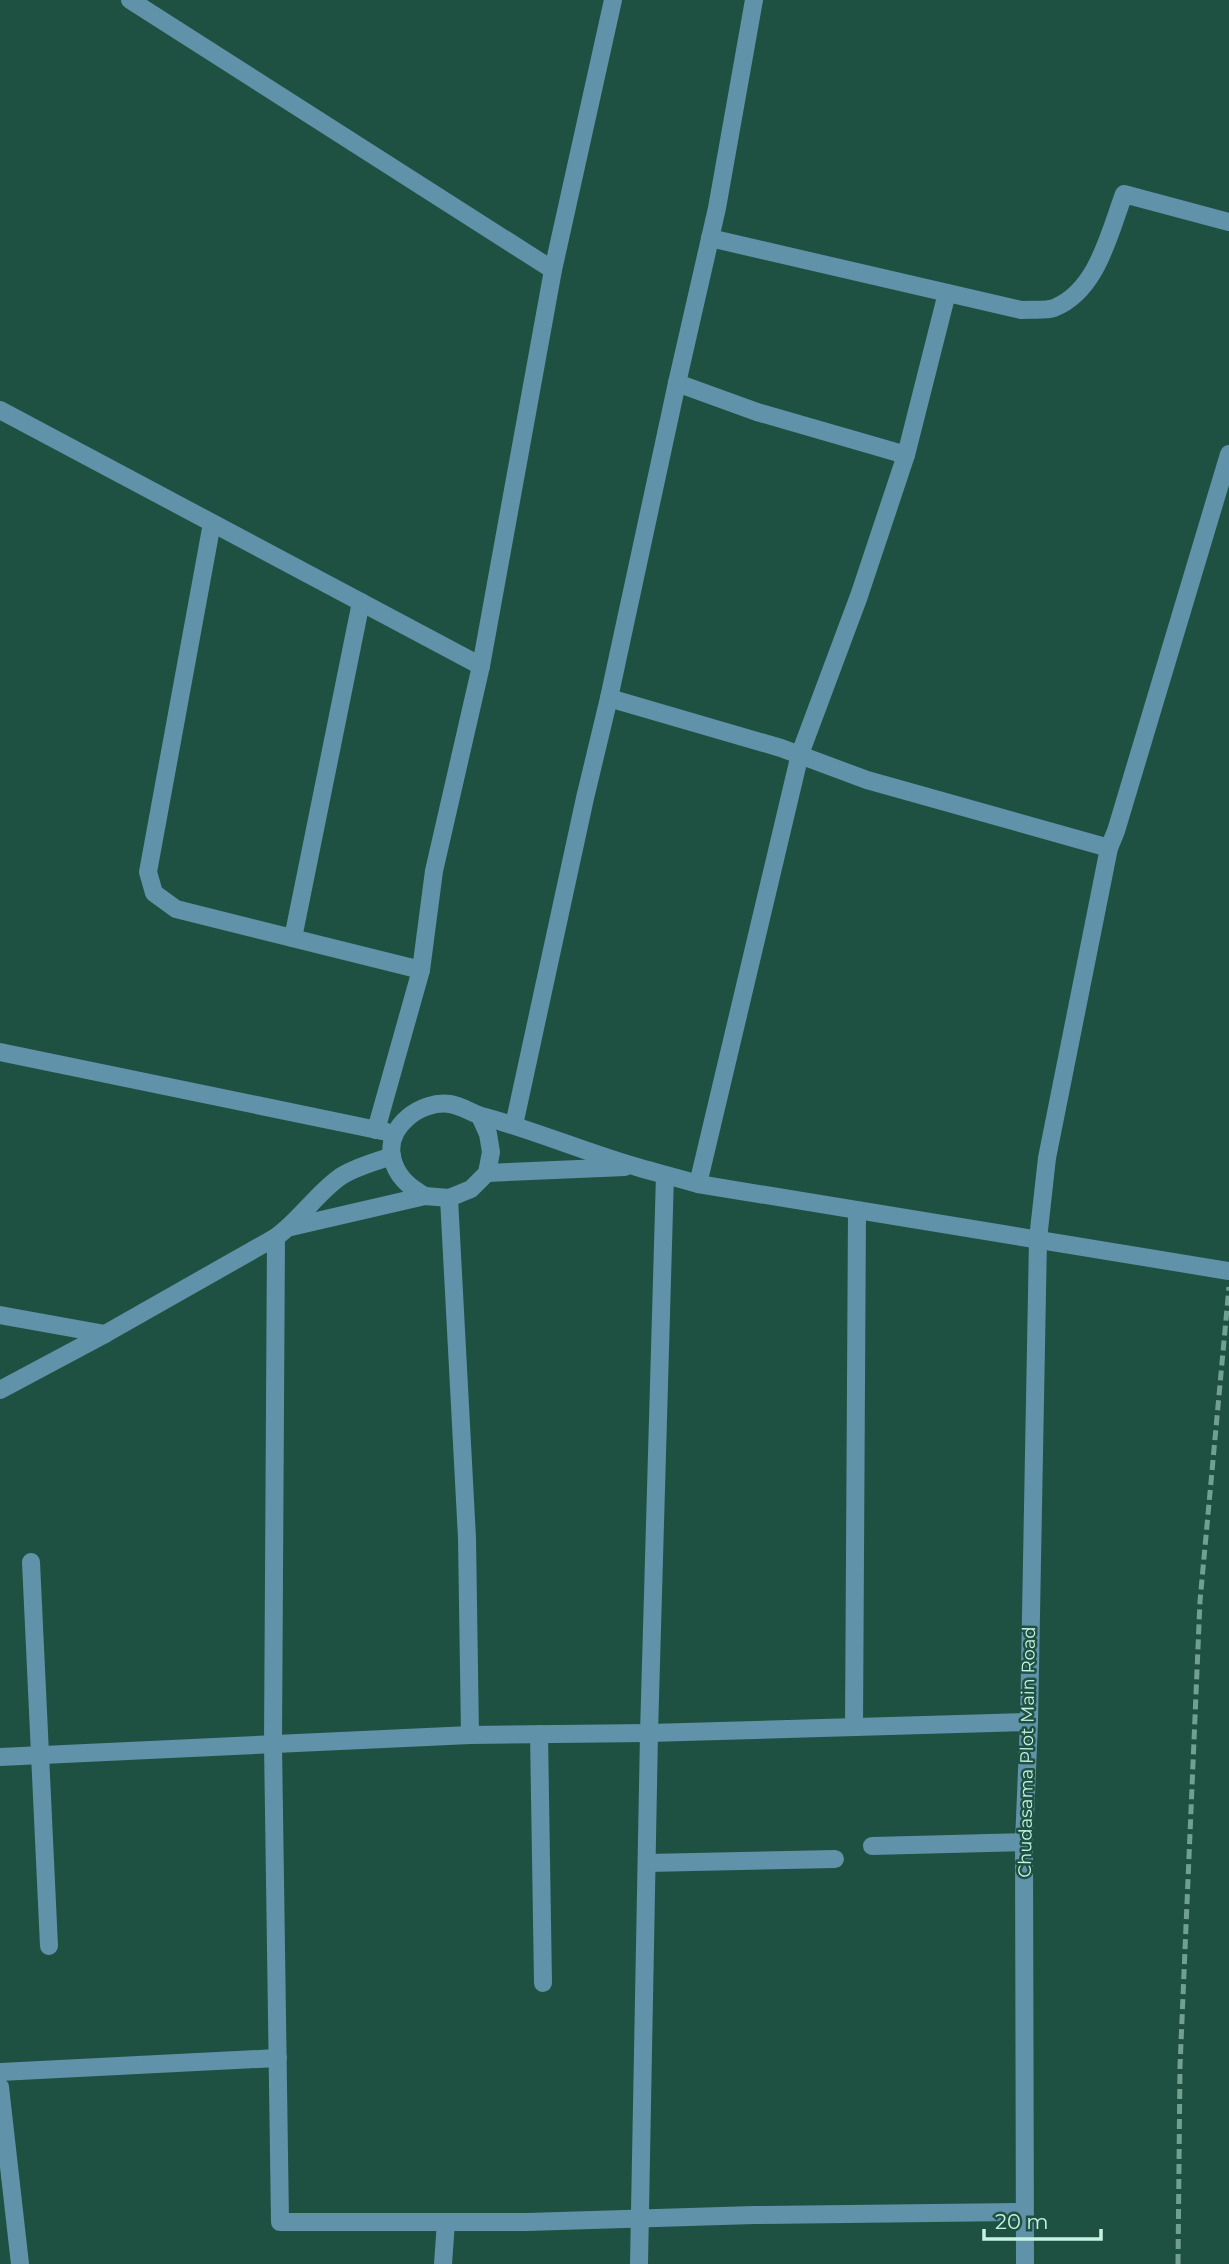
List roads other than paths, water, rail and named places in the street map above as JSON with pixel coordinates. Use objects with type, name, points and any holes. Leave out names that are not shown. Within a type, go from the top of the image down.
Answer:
[{"type":"street","points":[[130,0],[554,270]]},
{"type":"street","points":[[425,1196],[410,1188],[401,1178],[385,1132],[421,970],[434,871],[481,666],[554,270],[613,0]]},
{"type":"street","points":[[514,1125],[710,238],[754,0]]},
{"type":"street","points":[[710,238],[1021,310],[1052,309],[1074,297],[1097,266],[1124,194],[1229,222]]},
{"type":"street","points":[[698,1184],[800,754],[859,596],[906,455],[947,293]]},
{"type":"street","points":[[677,383],[757,412],[906,455]]},
{"type":"street","points":[[0,411],[481,666]]},
{"type":"street","name":"Chudasama Plot Main Road","points":[[1025,2264],[1024,1842],[1029,1722],[1038,1239],[1047,1158],[1109,848],[1229,454]]},
{"type":"street","points":[[212,523],[148,872],[154,893],[176,909],[421,970]]},
{"type":"street","points":[[293,938],[361,602]]},
{"type":"street","points":[[609,698],[800,754],[867,780],[1109,848]]},
{"type":"street","points":[[0,1052],[385,1132],[426,1107],[447,1103],[636,1167],[698,1184],[1229,1271]]},
{"type":"street","points":[[0,1390],[105,1334],[283,1232],[425,1196],[449,1198],[471,1189],[487,1174],[491,1152],[488,1134],[480,1116]]},
{"type":"street","points":[[392,1156],[343,1175],[324,1190],[283,1232],[273,1744],[280,2222],[527,2222],[1024,2212]]},
{"type":"street","points":[[487,1174],[636,1167]]},
{"type":"street","points":[[639,2264],[649,1733],[665,1175]]},
{"type":"street","points":[[449,1198],[467,1538],[470,1735]]},
{"type":"street","points":[[854,1727],[857,1210]]},
{"type":"street","points":[[0,1315],[105,1334]]},
{"type":"street","points":[[32,1562],[49,1946]]},
{"type":"street","points":[[0,1757],[470,1735],[649,1733],[1029,1722]]},
{"type":"street","points":[[539,1734],[543,1983]]},
{"type":"street","points":[[872,1846],[1024,1842]]},
{"type":"street","points":[[647,1863],[835,1859]]},
{"type":"street","points":[[0,2072],[278,2057]]},
{"type":"street","points":[[0,2087],[20,2264]]},
{"type":"street","points":[[443,2264],[446,2221]]},
{"type":"railway","points":[[1178,2264],[1180,2066],[1200,1601],[1229,1287]]}]
